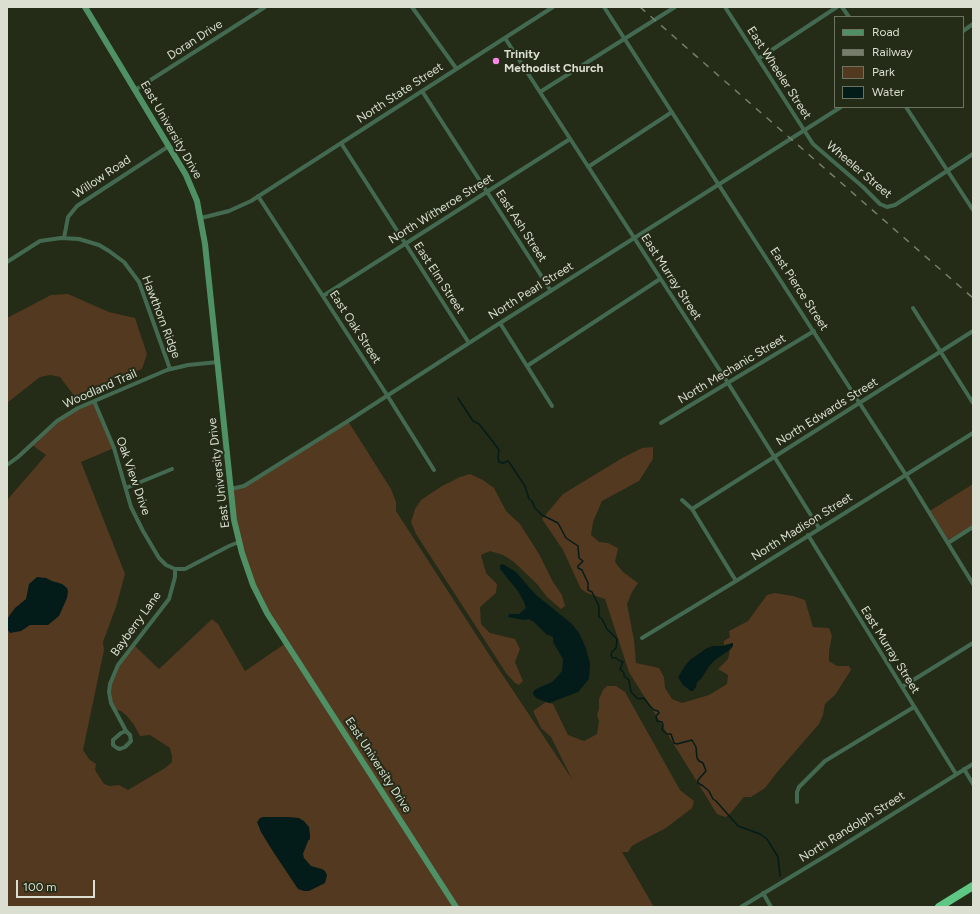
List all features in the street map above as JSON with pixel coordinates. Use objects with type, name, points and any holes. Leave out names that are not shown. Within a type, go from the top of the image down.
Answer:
[{"type":"highway","points":[[939,907],[973,886]]},
{"type":"main road","name":"East University Drive","points":[[85,7],[169,146],[190,184],[201,218],[218,362],[234,520],[249,574],[267,613],[456,907]]},
{"type":"street","name":"Doran Drive","points":[[135,90],[266,7]]},
{"type":"street","points":[[412,7],[456,68]]},
{"type":"street","name":"North State Street","points":[[201,218],[230,211],[244,205],[553,7]]},
{"type":"street","name":"East Pierce Street","points":[[604,7],[814,331],[906,475],[973,584]]},
{"type":"street","points":[[540,92],[675,7]]},
{"type":"street","name":"East Wheeler Street","points":[[725,7],[804,130]]},
{"type":"street","points":[[758,59],[837,7]]},
{"type":"street","points":[[842,7],[848,16]]},
{"type":"street","points":[[964,30],[973,24]]},
{"type":"street","name":"East Murray Street","points":[[505,38],[728,383],[819,528]]},
{"type":"street","name":"East Ash Street","points":[[422,91],[551,291]]},
{"type":"street","name":"North Pearl Street","points":[[231,489],[244,486],[348,421],[840,108]]},
{"type":"street","points":[[907,108],[973,210]]},
{"type":"street","points":[[588,167],[672,112]]},
{"type":"street","name":"Wheeler Street","points":[[804,130],[817,148],[885,207],[895,205],[947,170]]},
{"type":"street","name":"North Witheroe Street","points":[[323,296],[570,139]]},
{"type":"street","name":"East Elm Street","points":[[341,143],[469,343]]},
{"type":"street","name":"Willow Road","points":[[64,238],[68,217],[77,206],[169,146]]},
{"type":"street","points":[[947,170],[973,154]]},
{"type":"street","name":"East Oak Street","points":[[258,196],[434,470]]},
{"type":"street","name":"Hawthorn Ridge","points":[[7,262],[36,242],[64,238],[79,239],[99,245],[117,256],[132,270],[142,288],[170,369]]},
{"type":"street","points":[[527,366],[660,280]]},
{"type":"street","points":[[912,308],[973,403]]},
{"type":"street","points":[[500,323],[552,406]]},
{"type":"street","name":"North Mechanic Street","points":[[661,423],[814,331]]},
{"type":"street","name":"North Edwards Street","points":[[692,509],[973,331]]},
{"type":"street","name":"Woodland Trail","points":[[7,465],[18,457],[57,421],[71,412],[170,369],[218,362]]},
{"type":"street","name":"Oak View Drive","points":[[94,401],[114,448],[135,515],[159,558],[166,565],[175,569]]},
{"type":"street","name":"North Madison Street","points":[[642,638],[973,433]]},
{"type":"street","points":[[126,488],[172,469]]},
{"type":"street","points":[[682,500],[692,509],[736,581]]},
{"type":"street","points":[[948,543],[973,527]]},
{"type":"street","name":"East Murray Street","points":[[808,536],[956,774]]},
{"type":"street","points":[[175,569],[185,569],[239,542]]},
{"type":"street","name":"Bayberry Lane","points":[[126,731],[110,703],[110,684],[116,668],[169,599],[174,582],[175,569]]},
{"type":"street","points":[[902,687],[973,643]]},
{"type":"street","points":[[797,802],[797,792],[799,787],[825,761],[914,706]]},
{"type":"street","points":[[126,731],[130,735],[131,741],[125,747],[120,749],[117,748],[113,745],[113,740],[121,733],[126,731]]},
{"type":"street","name":"North Randolph Street","points":[[742,907],[973,764]]},
{"type":"street","points":[[964,769],[973,784]]},
{"type":"street","points":[[763,893],[771,907]]},
{"type":"green space","points":[[68,294],[109,312],[135,318],[147,354],[142,369],[75,397],[60,377],[50,375],[40,377],[7,403],[7,318],[51,295]]},
{"type":"green space","points":[[94,401],[114,448],[81,462],[125,574],[116,607],[103,642],[104,650],[83,750],[89,759],[96,764],[95,770],[104,784],[110,786],[119,785],[128,790],[165,768],[172,762],[170,748],[150,735],[140,736],[127,716],[121,711],[113,709],[110,684],[116,668],[134,645],[159,669],[212,619],[218,624],[245,671],[286,643],[267,613],[245,564],[231,489],[240,488],[348,421],[391,489],[396,502],[396,511],[572,779],[551,737],[541,728],[533,711],[546,702],[553,704],[568,735],[584,741],[597,734],[599,721],[597,715],[599,709],[599,699],[603,690],[607,686],[616,686],[625,692],[680,790],[694,801],[692,808],[666,828],[632,846],[628,852],[622,852],[654,907],[7,907],[7,500],[46,455],[32,445],[50,426]]},
{"type":"green space","points":[[653,447],[653,459],[639,481],[602,501],[593,522],[591,535],[599,542],[608,543],[618,548],[615,562],[623,572],[638,583],[627,604],[634,640],[636,663],[659,668],[664,677],[665,688],[672,699],[682,703],[709,695],[727,684],[728,675],[718,669],[728,659],[730,650],[733,646],[732,643],[724,645],[724,641],[730,637],[729,631],[748,621],[767,595],[775,593],[805,600],[813,627],[829,628],[832,636],[829,661],[837,666],[849,666],[851,670],[835,695],[825,704],[823,715],[819,724],[765,788],[751,797],[744,797],[729,815],[725,817],[717,814],[629,672],[605,599],[587,593],[581,589],[563,550],[542,519],[563,494],[624,457],[642,448]]},
{"type":"green space","points":[[470,474],[483,480],[494,488],[506,511],[520,524],[562,595],[565,606],[561,609],[547,597],[537,584],[514,562],[503,555],[490,551],[481,555],[486,573],[497,584],[496,593],[480,607],[481,624],[490,633],[515,639],[520,649],[515,662],[523,681],[519,685],[515,683],[506,673],[416,534],[411,522],[415,509],[421,500],[442,486]]},
{"type":"green space","points":[[973,484],[973,527],[948,543],[928,512]]},
{"type":"water","points":[[503,564],[516,572],[535,594],[572,624],[579,633],[586,648],[590,664],[589,679],[578,692],[549,703],[536,698],[533,694],[536,689],[552,682],[558,676],[562,671],[563,659],[553,642],[553,637],[546,634],[534,622],[529,619],[524,620],[508,617],[509,614],[519,614],[526,608],[518,591],[500,569],[500,565]]},
{"type":"water","points":[[37,577],[46,578],[62,584],[67,588],[67,598],[59,616],[48,625],[30,625],[21,631],[10,633],[7,629],[7,619],[15,608],[26,599],[29,584]]},
{"type":"water","points":[[733,643],[733,646],[728,651],[710,665],[701,679],[697,682],[693,691],[683,685],[678,677],[690,660],[707,648]]},
{"type":"water","points":[[263,817],[289,817],[299,818],[304,821],[309,827],[310,839],[303,854],[304,858],[311,866],[325,871],[327,875],[325,883],[309,891],[298,889],[261,832],[257,822]]},
{"type":"waterway","points":[[458,398],[473,421],[479,424],[499,450],[499,462],[509,462],[525,486],[529,499],[532,501],[535,508],[542,515],[558,523],[566,538],[578,546],[579,558],[583,561],[578,568],[582,570],[588,583],[588,590],[592,592],[599,606],[599,617],[602,619],[607,629],[617,639],[616,648],[611,655],[612,658],[616,658],[623,662],[620,669],[624,673],[624,676],[629,680],[631,692],[638,699],[644,698],[654,710],[658,711],[659,713],[656,716],[657,721],[662,722],[662,730],[667,734],[671,734],[674,743],[677,744],[692,740],[696,747],[697,758],[703,763],[706,771],[698,780],[698,783],[709,791],[713,799],[738,826],[760,834],[767,839],[778,857],[780,876]]},
{"type":"railway","points":[[640,7],[973,298]]},
{"type":"place","name":"Trinity Methodist Church","points":[[496,61]]}]
